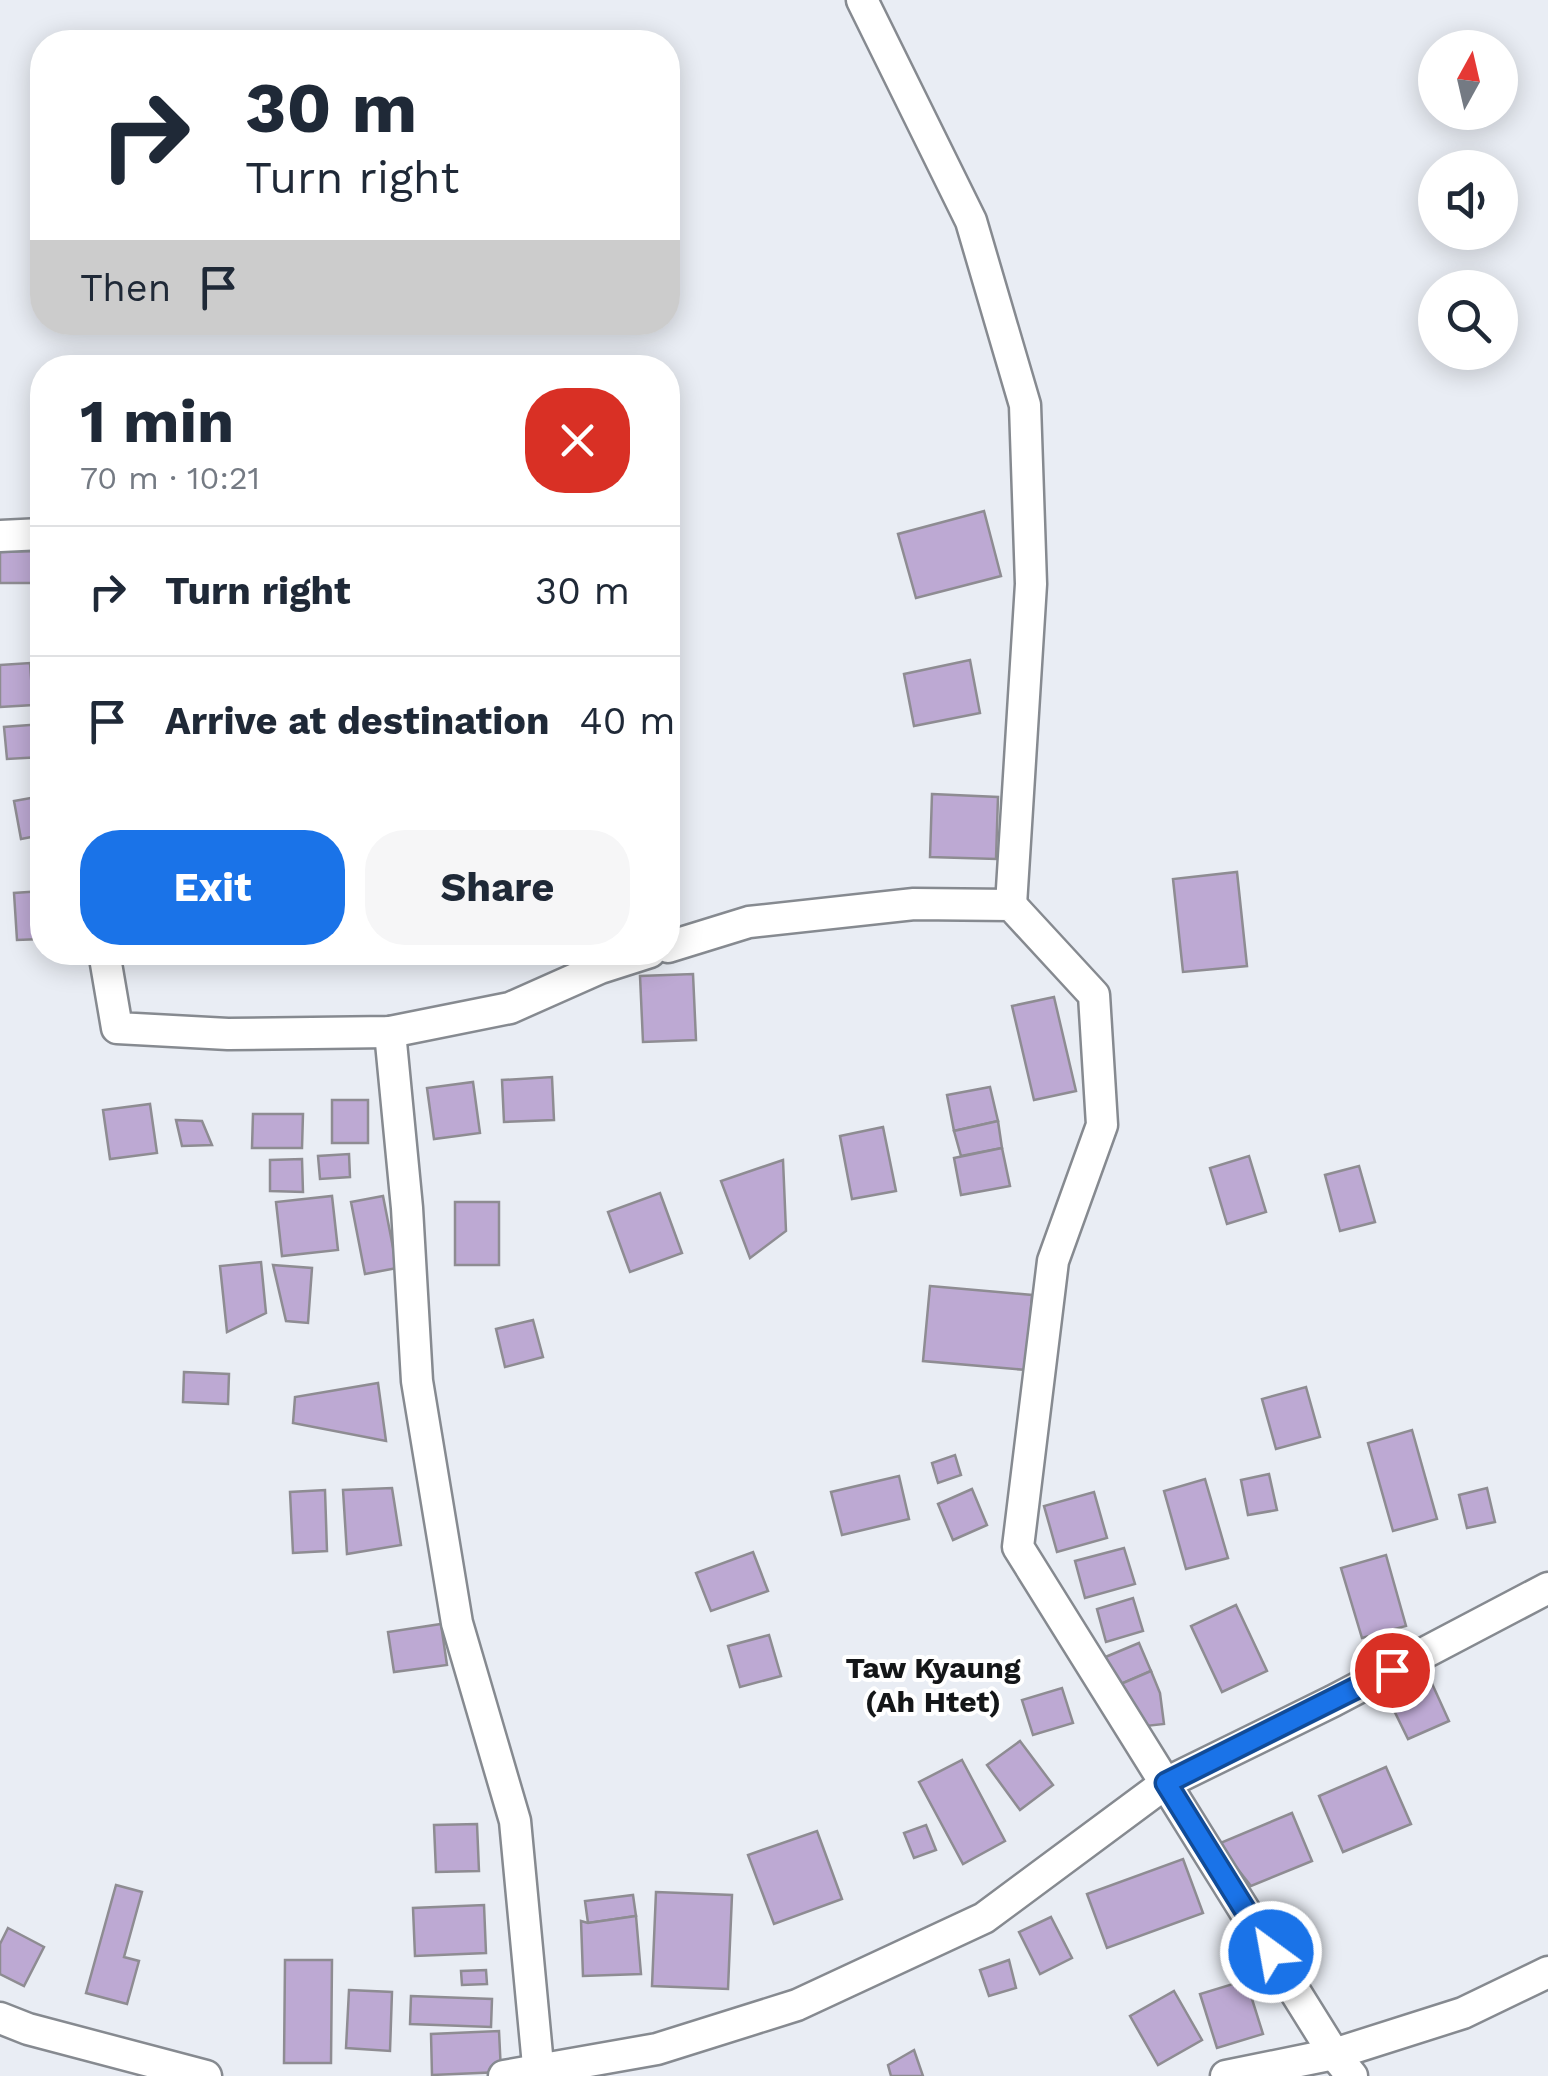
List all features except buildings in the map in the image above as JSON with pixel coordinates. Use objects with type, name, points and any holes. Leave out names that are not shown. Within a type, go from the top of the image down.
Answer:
[{"type":"street","points":[[862,0],[970,221],[1025,405],[1031,584],[1011,905],[1094,995],[1102,1124],[1054,1261],[1018,1547],[1343,2065]]},
{"type":"street","points":[[0,536],[30,535]]},
{"type":"street","points":[[680,943],[748,922],[914,904],[1011,905]]},
{"type":"street","points":[[106,965],[117,1028],[228,1034],[390,1032],[510,1008],[609,965]]},
{"type":"street","points":[[390,1032],[407,1208],[417,1381],[457,1623],[515,1821],[540,2073]]},
{"type":"street","points":[[504,2076],[540,2073],[657,2049],[797,2005],[984,1918],[1166,1783],[1332,1702],[1548,1588]]},
{"type":"street","points":[[1226,2076],[1343,2065],[1548,1972]]},
{"type":"street","points":[[0,2018],[206,2076]]},
{"type":"district","name":"Taw Kyaung (Ah Htet)","points":[[933,1685]]},
{"type":"route","points":[[1271,1952],[1166,1783],[1392,1670]]}]
